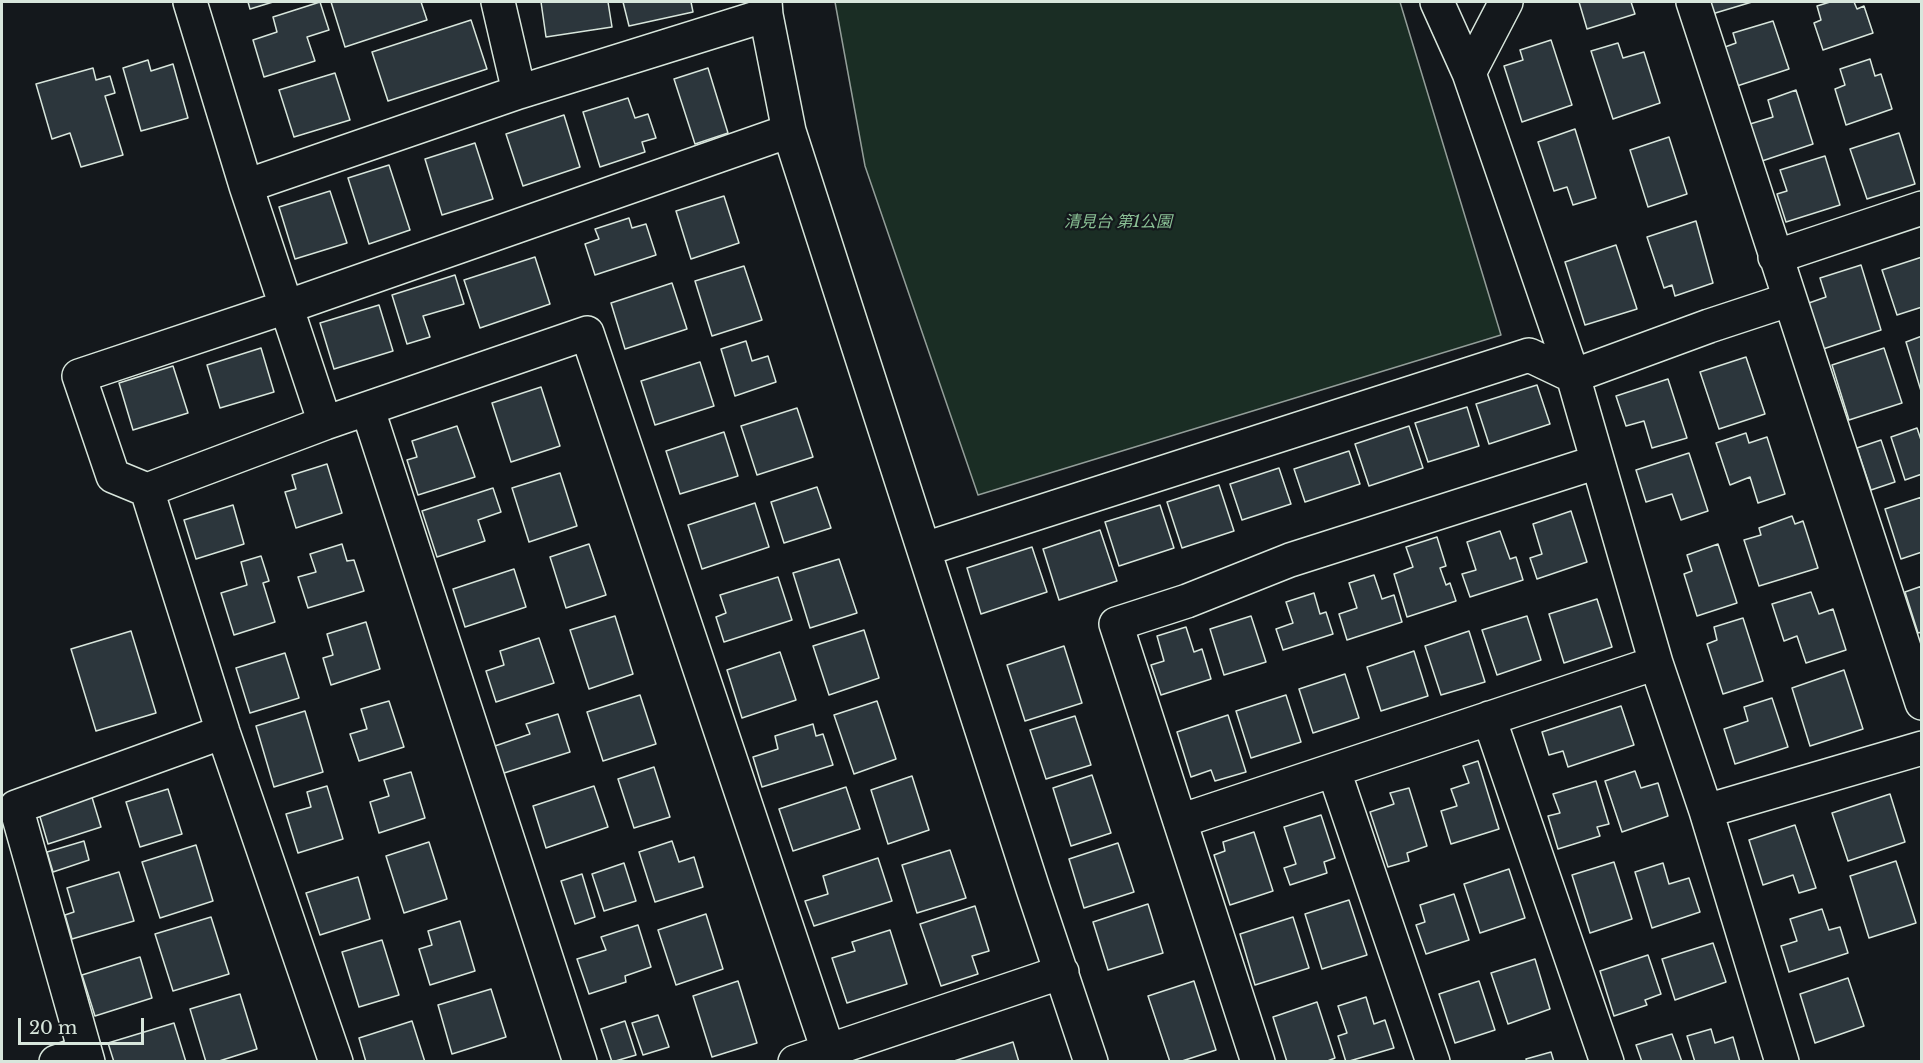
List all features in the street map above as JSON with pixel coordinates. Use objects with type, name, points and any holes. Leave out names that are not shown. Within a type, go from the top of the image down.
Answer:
[{"type":"street","points":[[190,2],[246,186],[325,423]]},
{"type":"street","points":[[498,2],[519,92]]},
{"type":"street","points":[[1437,2],[1469,73],[1572,376],[1656,663],[1706,811],[1782,1062]]},
{"type":"street","points":[[1469,73],[1506,2]]},
{"type":"street","points":[[1693,2],[1788,300],[1922,703]]},
{"type":"street","points":[[246,186],[766,8],[789,131],[1091,1062]]},
{"type":"street","points":[[789,131],[286,307],[80,376],[113,476],[147,490],[325,423],[587,333],[830,1056]]},
{"type":"street","points":[[1775,257],[1922,208]]},
{"type":"street","points":[[925,549],[1529,355],[1572,376],[1788,300]]},
{"type":"street","points":[[368,410],[580,1062]]},
{"type":"street","points":[[1258,1062],[1116,624],[1187,601],[1290,560],[1597,462]]},
{"type":"street","points":[[147,490],[223,732],[336,1062]]},
{"type":"street","points":[[1180,821],[1656,663]]},
{"type":"street","points":[[1489,718],[1607,1062]]},
{"type":"street","points":[[76,1058],[16,807],[223,732]]},
{"type":"street","points":[[1706,811],[1922,748]]},
{"type":"street","points":[[1334,771],[1433,1062]]},
{"type":"street","points":[[795,1062],[830,1056],[1062,972]]},
{"type":"green space","name":"清見台 第1公園","points":[[835,2],[1400,2],[1501,335],[978,495],[865,166]]},
{"type":"building","points":[[248,2],[273,2],[250,9]]},
{"type":"building","points":[[320,2],[329,30],[307,37],[315,61],[264,77],[253,40],[277,32],[273,17]]},
{"type":"building","points":[[331,2],[421,2],[427,20],[345,47]]},
{"type":"building","points":[[541,2],[608,2],[612,27],[546,37]]},
{"type":"building","points":[[623,2],[691,2],[693,12],[629,26]]},
{"type":"building","points":[[1579,2],[1631,2],[1635,14],[1587,29]]},
{"type":"building","points":[[1708,2],[1752,2],[1712,14]]},
{"type":"building","points":[[1830,2],[1854,2],[1857,9],[1864,6],[1873,33],[1823,50],[1814,23],[1821,20],[1817,6]]},
{"type":"building","points":[[471,20],[487,69],[388,101],[372,52]]},
{"type":"building","points":[[1773,21],[1789,69],[1737,86],[1725,47],[1736,43],[1733,33]]},
{"type":"building","points":[[1551,40],[1572,105],[1522,122],[1504,66],[1523,60],[1520,50]]},
{"type":"building","points":[[1618,43],[1623,58],[1644,52],[1660,103],[1613,119],[1591,51]]},
{"type":"building","points":[[1870,59],[1875,76],[1881,74],[1892,109],[1846,125],[1835,89],[1845,85],[1840,69]]},
{"type":"building","points":[[148,60],[151,71],[173,64],[188,118],[141,131],[123,68]]},
{"type":"building","points":[[93,68],[96,80],[110,76],[115,93],[105,96],[123,155],[81,167],[70,133],[52,139],[36,84]]},
{"type":"building","points":[[708,68],[728,133],[695,144],[674,79]]},
{"type":"building","points":[[335,73],[350,120],[294,137],[279,90]]},
{"type":"building","points":[[1796,90],[1813,144],[1762,161],[1750,124],[1773,117],[1768,100]]},
{"type":"building","points":[[628,98],[635,118],[648,114],[656,138],[642,142],[645,152],[600,167],[583,112]]},
{"type":"building","points":[[564,115],[580,167],[523,186],[506,134]]},
{"type":"building","points":[[1575,129],[1596,198],[1573,205],[1567,187],[1554,191],[1538,142]]},
{"type":"building","points":[[1899,133],[1915,184],[1867,199],[1850,149]]},
{"type":"building","points":[[1669,137],[1687,194],[1648,207],[1630,150]]},
{"type":"building","points":[[475,143],[493,199],[442,215],[425,159]]},
{"type":"building","points":[[1825,156],[1840,205],[1786,222],[1777,194],[1787,191],[1780,170]]},
{"type":"building","points":[[389,165],[410,230],[369,244],[348,178]]},
{"type":"building","points":[[330,191],[347,243],[295,259],[279,207]]},
{"type":"building","points":[[724,196],[739,243],[691,259],[676,211]]},
{"type":"building","points":[[629,218],[632,228],[646,224],[656,255],[595,275],[585,244],[599,239],[595,229]]},
{"type":"building","points":[[1696,221],[1713,283],[1675,296],[1672,285],[1664,288],[1647,237]]},
{"type":"building","points":[[1616,245],[1637,309],[1585,325],[1565,262]]},
{"type":"building","points":[[535,257],[550,304],[480,328],[464,280]]},
{"type":"building","points":[[1922,257],[1922,307],[1897,315],[1882,270]]},
{"type":"building","points":[[1861,265],[1881,330],[1820,350],[1806,304],[1826,297],[1820,278]]},
{"type":"building","points":[[744,266],[762,320],[712,336],[695,281]]},
{"type":"building","points":[[455,275],[464,304],[423,316],[430,337],[407,344],[392,295]]},
{"type":"building","points":[[672,283],[687,329],[625,349],[611,303]]},
{"type":"building","points":[[379,305],[393,351],[334,369],[320,323]]},
{"type":"building","points":[[1922,336],[1922,390],[1921,391],[1906,342]]},
{"type":"building","points":[[746,341],[752,361],[768,356],[776,382],[735,396],[721,349]]},
{"type":"building","points":[[261,348],[274,392],[220,408],[207,365]]},
{"type":"building","points":[[1884,348],[1902,403],[1849,420],[1832,365]]},
{"type":"building","points":[[1746,357],[1765,414],[1719,429],[1700,372]]},
{"type":"building","points":[[700,362],[714,406],[655,425],[641,381]]},
{"type":"building","points":[[173,366],[188,413],[133,430],[119,383]]},
{"type":"building","points":[[1668,379],[1687,438],[1652,448],[1644,421],[1626,426],[1616,396]]},
{"type":"building","points":[[1537,385],[1550,424],[1489,444],[1476,404]]},
{"type":"building","points":[[541,387],[560,446],[511,462],[492,403]]},
{"type":"building","points":[[1467,407],[1479,446],[1428,462],[1415,423]]},
{"type":"building","points":[[797,408],[813,457],[757,475],[741,426]]},
{"type":"building","points":[[457,426],[475,477],[418,495],[407,460],[417,457],[412,441]]},
{"type":"building","points":[[1409,426],[1423,468],[1369,486],[1355,444]]},
{"type":"building","points":[[1917,428],[1922,443],[1922,474],[1905,480],[1891,437]]},
{"type":"building","points":[[724,432],[738,476],[680,494],[666,451]]},
{"type":"building","points":[[1746,433],[1749,443],[1767,437],[1785,494],[1758,503],[1750,477],[1730,485],[1716,443]]},
{"type":"building","points":[[1881,440],[1895,482],[1871,490],[1857,448]]},
{"type":"building","points":[[1349,451],[1360,484],[1305,502],[1294,469]]},
{"type":"building","points":[[1689,453],[1708,511],[1681,520],[1672,494],[1646,502],[1636,470]]},
{"type":"building","points":[[327,464],[342,513],[296,528],[285,492],[296,489],[292,475]]},
{"type":"building","points":[[1279,468],[1291,504],[1242,520],[1230,484]]},
{"type":"building","points":[[560,473],[577,526],[529,542],[512,488]]},
{"type":"building","points":[[1219,485],[1234,531],[1182,548],[1167,502]]},
{"type":"building","points":[[817,487],[831,528],[784,543],[771,502]]},
{"type":"building","points":[[493,488],[501,512],[478,520],[485,541],[437,557],[422,511]]},
{"type":"building","points":[[1922,497],[1922,552],[1901,559],[1885,509]]},
{"type":"building","points":[[755,503],[769,547],[702,569],[688,525]]},
{"type":"building","points":[[233,505],[244,544],[196,559],[184,520]]},
{"type":"building","points":[[1160,505],[1174,548],[1119,566],[1105,522]]},
{"type":"building","points":[[1571,511],[1587,562],[1537,579],[1530,558],[1542,554],[1533,524]]},
{"type":"building","points":[[1792,516],[1795,524],[1803,521],[1818,568],[1759,586],[1744,540],[1761,535],[1759,528]]},
{"type":"building","points":[[1100,530],[1117,581],[1059,600],[1043,549]]},
{"type":"building","points":[[1500,531],[1510,559],[1516,557],[1523,580],[1470,597],[1462,574],[1476,570],[1467,542]]},
{"type":"building","points":[[1437,537],[1446,566],[1440,568],[1446,585],[1450,583],[1456,601],[1407,617],[1394,574],[1413,567],[1406,547]]},
{"type":"building","points":[[342,544],[347,561],[354,560],[364,591],[308,608],[298,577],[316,572],[310,554]]},
{"type":"building","points":[[589,544],[606,595],[566,608],[550,557]]},
{"type":"building","points":[[1718,544],[1737,603],[1697,616],[1684,574],[1692,571],[1687,555]]},
{"type":"building","points":[[1032,547],[1047,592],[981,614],[967,568]]},
{"type":"building","points":[[261,556],[269,581],[263,583],[275,622],[234,635],[221,593],[247,585],[241,562]]},
{"type":"building","points":[[839,559],[857,613],[810,628],[793,573]]},
{"type":"building","points":[[514,569],[526,607],[465,627],[453,589]]},
{"type":"building","points":[[1374,575],[1382,599],[1394,595],[1402,622],[1347,640],[1339,614],[1357,608],[1349,583]]},
{"type":"building","points":[[778,577],[792,620],[724,642],[716,617],[726,613],[720,595]]},
{"type":"building","points":[[1922,586],[1922,632],[1918,633],[1905,592]]},
{"type":"building","points":[[1811,592],[1819,614],[1833,609],[1846,650],[1806,663],[1797,636],[1784,641],[1772,604]]},
{"type":"building","points":[[1314,593],[1320,614],[1326,612],[1333,634],[1283,650],[1276,629],[1293,623],[1286,602]]},
{"type":"building","points":[[1597,599],[1612,647],[1564,663],[1549,614]]},
{"type":"building","points":[[615,616],[633,674],[589,689],[570,630]]},
{"type":"building","points":[[1251,616],[1266,662],[1224,675],[1210,629]]},
{"type":"building","points":[[1527,616],[1541,660],[1497,675],[1482,630]]},
{"type":"building","points":[[1743,618],[1763,681],[1723,694],[1707,644],[1717,640],[1714,627]]},
{"type":"building","points":[[366,622],[380,669],[331,685],[323,658],[333,655],[327,634]]},
{"type":"building","points":[[1186,627],[1194,652],[1202,649],[1211,679],[1161,695],[1151,665],[1164,661],[1157,636]]},
{"type":"building","points":[[864,630],[879,678],[829,695],[813,646]]},
{"type":"building","points":[[131,631],[156,713],[96,731],[71,649]]},
{"type":"building","points":[[1469,631],[1485,682],[1441,695],[1425,646]]},
{"type":"building","points":[[539,638],[554,683],[496,702],[486,671],[504,665],[500,651]]},
{"type":"building","points":[[1064,646],[1082,703],[1025,721],[1007,665]]},
{"type":"building","points":[[1414,651],[1428,696],[1381,711],[1367,667]]},
{"type":"building","points":[[780,652],[796,700],[742,718],[727,670]]},
{"type":"building","points":[[285,653],[299,698],[250,713],[236,668]]},
{"type":"building","points":[[1844,670],[1863,729],[1810,746],[1792,688]]},
{"type":"building","points":[[1345,674],[1359,718],[1313,733],[1299,689]]},
{"type":"building","points":[[640,695],[656,744],[603,761],[587,712]]},
{"type":"building","points":[[1286,695],[1301,742],[1251,758],[1236,711]]},
{"type":"building","points":[[1772,698],[1788,747],[1735,764],[1724,729],[1748,721],[1744,707]]},
{"type":"building","points":[[389,701],[404,747],[359,761],[350,734],[367,729],[361,709]]},
{"type":"building","points":[[877,701],[896,759],[854,774],[834,715]]},
{"type":"building","points":[[1621,706],[1634,745],[1568,767],[1563,751],[1549,755],[1542,732]]},
{"type":"building","points":[[305,711],[323,772],[274,787],[256,726]]},
{"type":"building","points":[[558,714],[570,752],[501,774],[492,747],[530,734],[526,724]]},
{"type":"building","points":[[1228,715],[1246,772],[1215,781],[1211,770],[1191,777],[1177,732]]},
{"type":"building","points":[[1075,716],[1091,765],[1046,779],[1030,730]]},
{"type":"building","points":[[813,724],[816,736],[823,734],[833,765],[762,787],[753,757],[778,749],[775,736]]},
{"type":"building","points":[[1478,761],[1499,829],[1451,844],[1441,811],[1457,806],[1451,789],[1469,783],[1463,766]]},
{"type":"building","points":[[654,767],[670,817],[634,828],[618,779]]},
{"type":"building","points":[[1635,771],[1641,788],[1658,783],[1668,816],[1622,832],[1605,781]]},
{"type":"building","points":[[411,772],[425,818],[379,833],[370,802],[389,796],[384,780]]},
{"type":"building","points":[[1092,775],[1111,833],[1071,846],[1053,788]]},
{"type":"building","points":[[912,776],[929,830],[888,844],[871,790]]},
{"type":"building","points":[[1596,781],[1609,824],[1597,827],[1600,836],[1558,849],[1548,816],[1560,813],[1553,794]]},
{"type":"building","points":[[327,786],[343,839],[298,853],[286,814],[311,807],[307,792]]},
{"type":"building","points":[[594,786],[608,827],[546,848],[533,806]]},
{"type":"building","points":[[846,787],[860,829],[793,851],[779,809]]},
{"type":"building","points":[[1409,788],[1427,846],[1407,853],[1409,861],[1388,867],[1370,812],[1394,804],[1390,793]]},
{"type":"building","points":[[168,789],[182,834],[140,847],[126,802]]},
{"type":"building","points":[[91,794],[101,827],[48,844],[38,810]]},
{"type":"building","points":[[1890,794],[1905,842],[1848,861],[1832,813]]},
{"type":"building","points":[[1321,815],[1335,858],[1324,862],[1327,873],[1290,885],[1284,868],[1296,864],[1284,827]]},
{"type":"building","points":[[1795,825],[1816,888],[1799,893],[1793,875],[1763,885],[1749,840]]},
{"type":"building","points":[[1254,832],[1273,891],[1230,905],[1214,855],[1225,851],[1223,842]]},
{"type":"building","points":[[84,841],[89,860],[53,872],[47,852]]},
{"type":"building","points":[[672,841],[679,862],[694,857],[703,887],[655,902],[639,852]]},
{"type":"building","points":[[429,842],[447,899],[404,913],[386,856]]},
{"type":"building","points":[[1118,843],[1134,892],[1084,908],[1069,859]]},
{"type":"building","points":[[196,845],[213,901],[160,918],[142,862]]},
{"type":"building","points":[[950,850],[966,898],[917,913],[902,865]]},
{"type":"building","points":[[878,858],[892,901],[814,926],[805,901],[828,894],[823,876]]},
{"type":"building","points":[[1896,861],[1916,923],[1869,938],[1850,876]]},
{"type":"building","points":[[1614,862],[1632,919],[1590,933],[1572,875]]},
{"type":"building","points":[[624,863],[636,901],[604,911],[592,874]]},
{"type":"building","points":[[1663,863],[1669,884],[1689,878],[1700,912],[1652,928],[1635,872]]},
{"type":"building","points":[[1509,869],[1525,918],[1480,933],[1464,884]]},
{"type":"building","points":[[119,872],[134,921],[72,939],[65,915],[74,912],[67,888]]},
{"type":"building","points":[[582,874],[595,917],[575,924],[561,881]]},
{"type":"building","points":[[358,877],[370,919],[320,935],[306,893]]},
{"type":"building","points":[[1454,894],[1469,940],[1426,954],[1416,925],[1425,922],[1420,905]]},
{"type":"building","points":[[1349,900],[1367,955],[1322,969],[1305,914]]},
{"type":"building","points":[[1148,904],[1163,953],[1108,970],[1093,922]]},
{"type":"building","points":[[975,906],[989,951],[972,956],[978,974],[941,986],[920,924]]},
{"type":"building","points":[[1822,909],[1829,930],[1840,927],[1848,953],[1789,972],[1781,946],[1797,941],[1790,919]]},
{"type":"building","points":[[706,914],[723,969],[676,985],[658,930]]},
{"type":"building","points":[[211,917],[229,974],[173,991],[155,934]]},
{"type":"building","points":[[1293,917],[1309,968],[1255,985],[1240,934]]},
{"type":"building","points":[[460,921],[475,971],[430,985],[419,949],[432,945],[428,931]]},
{"type":"building","points":[[638,925],[651,967],[625,976],[626,982],[589,994],[577,959],[606,950],[601,937]]},
{"type":"building","points":[[890,930],[907,984],[847,1003],[832,958],[855,951],[852,942]]},
{"type":"building","points":[[382,940],[399,995],[359,1007],[342,952]]},
{"type":"building","points":[[1713,943],[1726,982],[1675,1000],[1662,959]]},
{"type":"building","points":[[1648,955],[1661,994],[1645,1000],[1647,1005],[1614,1016],[1600,971]]},
{"type":"building","points":[[140,957],[152,998],[95,1016],[82,975]]},
{"type":"building","points":[[1535,959],[1550,1009],[1508,1024],[1491,973]]},
{"type":"building","points":[[1848,978],[1864,1026],[1815,1043],[1800,994]]},
{"type":"building","points":[[738,981],[757,1043],[712,1057],[693,996]]},
{"type":"building","points":[[1194,981],[1216,1050],[1179,1062],[1170,1062],[1148,996]]},
{"type":"building","points":[[1479,981],[1495,1030],[1455,1043],[1439,994]]},
{"type":"building","points":[[491,989],[506,1037],[452,1054],[438,1005]]},
{"type":"building","points":[[240,994],[257,1049],[216,1062],[206,1062],[190,1009]]},
{"type":"building","points":[[1366,997],[1374,1024],[1385,1020],[1394,1048],[1346,1062],[1338,1036],[1347,1033],[1338,1006]]},
{"type":"building","points":[[1317,1002],[1335,1058],[1325,1062],[1287,1062],[1273,1017]]},
{"type":"building","points":[[658,1015],[669,1047],[643,1055],[632,1023]]},
{"type":"building","points":[[412,1021],[425,1062],[366,1062],[359,1038]]},
{"type":"building","points":[[625,1021],[636,1055],[612,1062],[601,1029]]},
{"type":"building","points":[[174,1023],[186,1062],[114,1062],[108,1043]]},
{"type":"building","points":[[1711,1029],[1715,1043],[1733,1037],[1740,1062],[1695,1062],[1687,1036]]},
{"type":"building","points":[[1672,1034],[1682,1062],[1642,1062],[1636,1045]]},
{"type":"building","points":[[1013,1042],[1019,1062],[954,1061]]},
{"type":"building","points":[[1551,1052],[1554,1062],[1527,1062],[1526,1059]]}]
